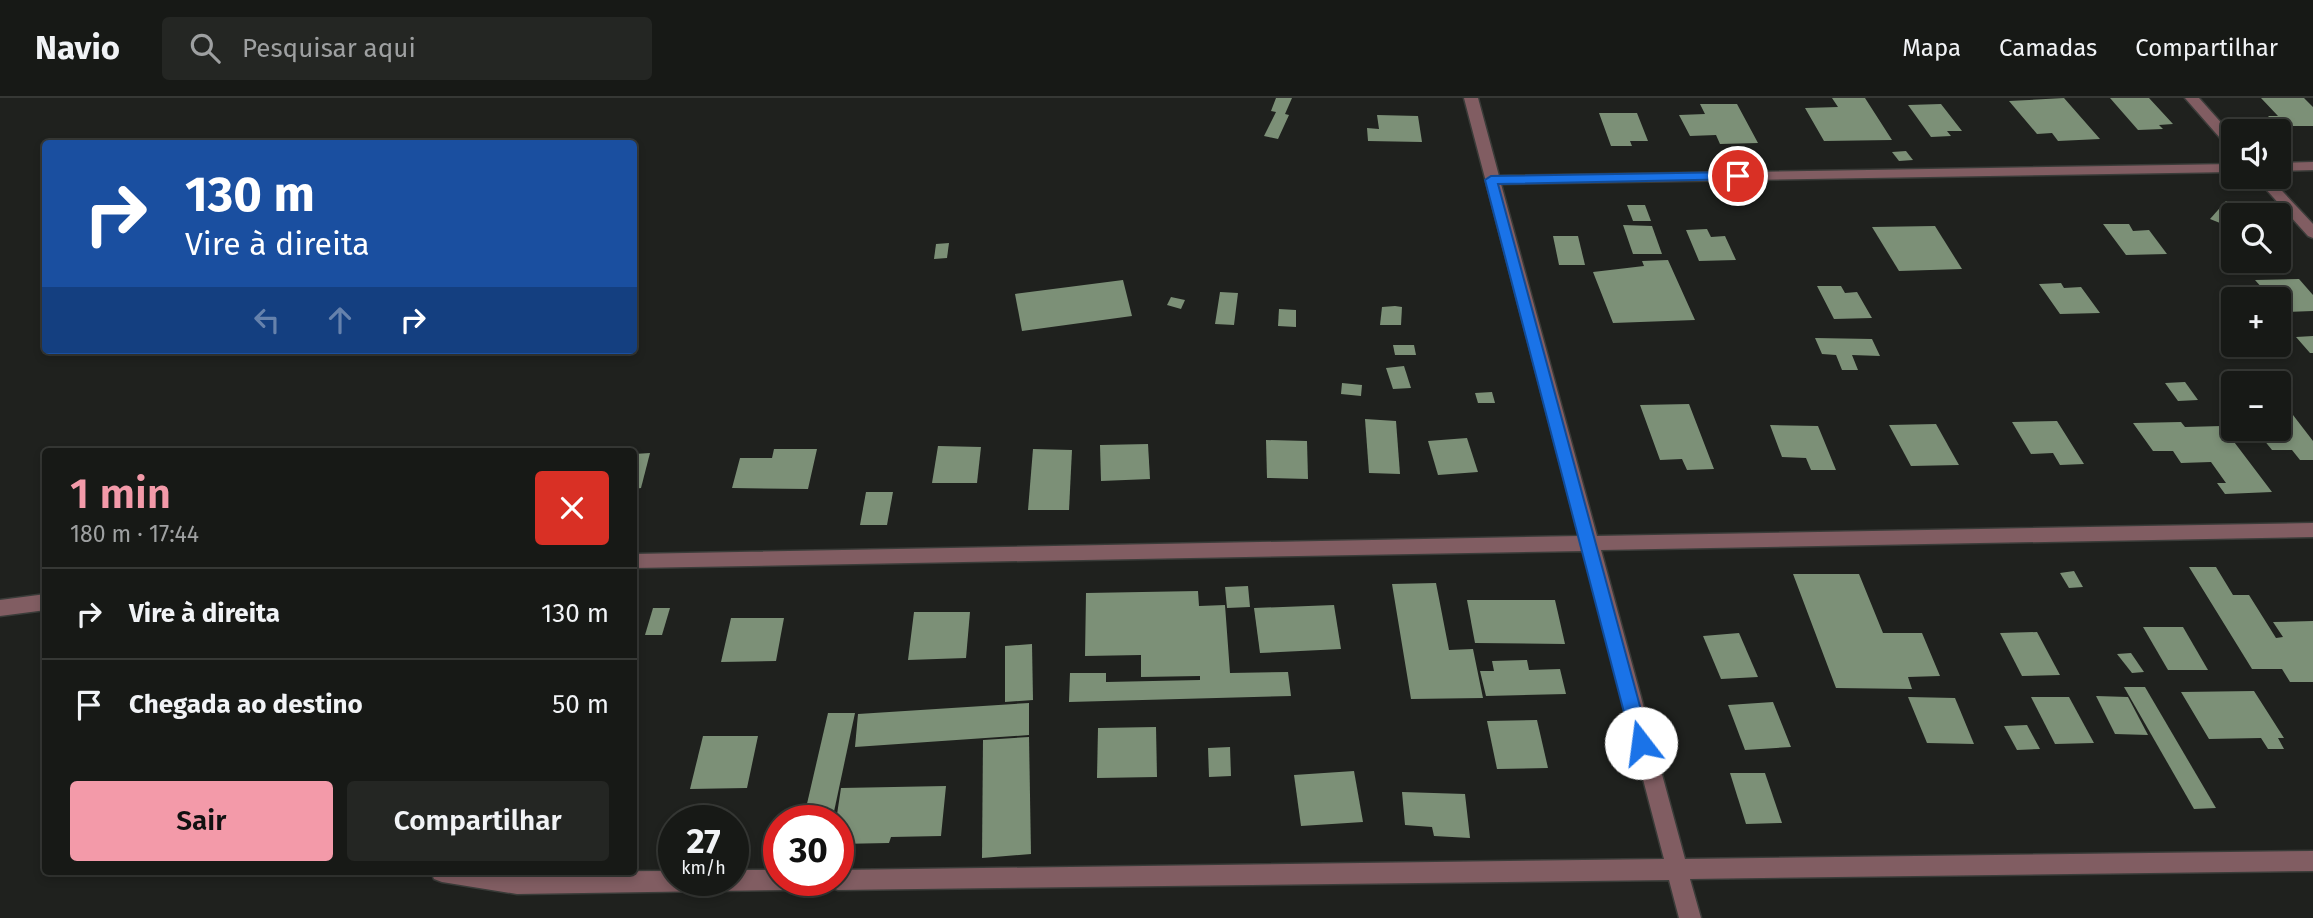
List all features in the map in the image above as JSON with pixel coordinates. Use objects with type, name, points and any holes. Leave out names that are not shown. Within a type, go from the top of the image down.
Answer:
[{"type":"street","points":[[1471,98],[1674,868],[1690,918]]},
{"type":"street","points":[[2192,98],[2221,131]]},
{"type":"street","points":[[2291,167],[2313,166]]},
{"type":"street","points":[[1491,180],[2221,168]]},
{"type":"street","points":[[2273,189],[2313,233]]},
{"type":"street","points":[[637,561],[2313,530]]},
{"type":"street","points":[[0,608],[42,603]]},
{"type":"street","points":[[854,880],[2313,861]]},
{"type":"street","points":[[461,875],[517,884],[763,880]]},
{"type":"building","points":[[1276,98],[1292,98],[1285,114],[1289,115],[1278,139],[1264,136],[1276,112],[1271,111]]},
{"type":"building","points":[[1832,98],[1865,98],[1892,140],[1824,141],[1805,108],[1838,107]]},
{"type":"building","points":[[2064,98],[2100,139],[2058,141],[2052,133],[2037,134],[2009,101]]},
{"type":"building","points":[[2110,98],[2149,98],[2173,124],[2159,125],[2163,129],[2138,130]]},
{"type":"building","points":[[2261,98],[2304,98],[2313,107],[2313,126],[2291,126],[2291,119],[2271,119],[2268,116],[2278,116]]},
{"type":"building","points":[[1700,104],[1737,104],[1758,143],[1720,144],[1716,135],[1690,136],[1679,115],[1705,114]]},
{"type":"building","points":[[1941,104],[1962,131],[1947,131],[1951,136],[1931,137],[1908,105]]},
{"type":"building","points":[[1599,113],[1637,113],[1648,141],[1630,141],[1632,146],[1611,146]]},
{"type":"building","points":[[1377,115],[1418,116],[1422,142],[1368,141],[1367,128],[1379,129]]},
{"type":"building","points":[[1906,151],[1913,160],[1899,161],[1892,152]]},
{"type":"building","points":[[1627,205],[1645,205],[1651,221],[1633,221]]},
{"type":"building","points":[[2221,207],[2221,223],[2210,219]]},
{"type":"building","points":[[2103,224],[2129,224],[2133,231],[2149,230],[2167,254],[2126,255]]},
{"type":"building","points":[[1623,225],[1652,226],[1662,254],[1633,254]]},
{"type":"building","points":[[1935,226],[1962,269],[1899,271],[1872,227]]},
{"type":"building","points":[[1707,229],[1711,237],[1725,236],[1736,260],[1699,261],[1686,230]]},
{"type":"building","points":[[1553,236],[1578,236],[1585,265],[1559,265]]},
{"type":"building","points":[[949,243],[947,258],[934,259],[936,244]]},
{"type":"building","points":[[1668,260],[1695,320],[1613,323],[1593,272],[1644,266],[1642,261]]},
{"type":"building","points":[[2299,279],[2313,295],[2313,311],[2291,312],[2291,287],[2261,287],[2255,280]]},
{"type":"building","points":[[1123,280],[1132,316],[1022,331],[1015,294]]},
{"type":"building","points":[[2061,283],[2064,288],[2081,287],[2100,313],[2060,314],[2039,284]]},
{"type":"building","points":[[1817,286],[1841,286],[1845,293],[1857,292],[1872,318],[1834,319]]},
{"type":"building","points":[[1220,292],[1238,293],[1234,325],[1215,324]]},
{"type":"building","points":[[1171,297],[1185,300],[1181,309],[1167,305]]},
{"type":"building","points":[[1382,307],[1402,307],[1401,325],[1380,325]]},
{"type":"building","points":[[1279,309],[1296,310],[1296,327],[1278,326]]},
{"type":"building","points":[[2313,336],[2313,353],[2310,353],[2296,337]]},
{"type":"building","points":[[1815,338],[1872,339],[1880,356],[1852,355],[1858,370],[1842,370],[1836,355],[1822,354]]},
{"type":"building","points":[[1393,345],[1414,345],[1416,355],[1395,355]]},
{"type":"building","points":[[1404,366],[1411,388],[1393,389],[1386,368]]},
{"type":"building","points":[[2185,382],[2198,400],[2178,401],[2165,383]]},
{"type":"building","points":[[1342,383],[1362,385],[1361,396],[1341,394]]},
{"type":"building","points":[[1492,392],[1495,403],[1478,403],[1475,393]]},
{"type":"building","points":[[1689,404],[1714,469],[1687,470],[1682,459],[1660,460],[1640,405]]},
{"type":"building","points":[[2291,415],[2313,441],[2313,460],[2300,460],[2292,450],[2272,450],[2265,441],[2291,441]]},
{"type":"building","points":[[1365,419],[1396,421],[1400,474],[1369,473]]},
{"type":"building","points":[[2057,421],[2084,464],[2060,465],[2053,453],[2031,454],[2012,422]]},
{"type":"building","points":[[2181,422],[2185,427],[2221,426],[2221,441],[2233,441],[2272,492],[2225,494],[2217,483],[2226,483],[2211,462],[2181,463],[2173,451],[2153,451],[2133,423]]},
{"type":"building","points":[[1936,424],[1959,465],[1911,466],[1889,425]]},
{"type":"building","points":[[1770,425],[1818,426],[1836,470],[1811,470],[1806,458],[1782,457]]},
{"type":"building","points":[[1467,438],[1478,472],[1438,475],[1428,441]]},
{"type":"building","points":[[1266,440],[1307,441],[1308,479],[1267,478]]},
{"type":"building","points":[[1148,444],[1150,479],[1101,481],[1100,445]]},
{"type":"building","points":[[938,446],[981,447],[977,483],[932,483]]},
{"type":"building","points":[[774,449],[817,449],[808,489],[732,488],[740,458],[772,458]]},
{"type":"building","points":[[1033,449],[1072,450],[1069,510],[1028,510]]},
{"type":"building","points":[[650,453],[641,488],[637,489],[637,454]]},
{"type":"building","points":[[866,492],[893,492],[887,525],[860,525]]},
{"type":"building","points":[[2189,567],[2216,567],[2233,595],[2249,595],[2276,638],[2283,637],[2273,622],[2313,621],[2313,682],[2290,682],[2282,669],[2252,669]]},
{"type":"building","points":[[2074,571],[2083,587],[2069,588],[2060,573]]},
{"type":"building","points":[[1793,574],[1859,574],[1883,633],[1922,633],[1940,676],[1908,677],[1912,689],[1836,688]]},
{"type":"building","points":[[1436,583],[1449,650],[1473,649],[1483,698],[1411,699],[1392,584]]},
{"type":"building","points":[[1248,586],[1250,607],[1227,608],[1225,587]]},
{"type":"building","points":[[1198,591],[1199,606],[1225,605],[1230,673],[1288,672],[1291,696],[1069,702],[1070,673],[1106,673],[1106,682],[1200,680],[1200,676],[1141,677],[1141,655],[1085,656],[1086,593]]},
{"type":"building","points":[[1467,600],[1555,600],[1565,644],[1475,643]]},
{"type":"building","points":[[1334,605],[1341,649],[1260,653],[1254,608]]},
{"type":"building","points":[[653,608],[670,608],[662,635],[645,635]]},
{"type":"building","points":[[914,612],[970,612],[966,658],[908,660]]},
{"type":"building","points":[[731,618],[784,618],[776,661],[721,662]]},
{"type":"building","points":[[2143,627],[2183,627],[2208,670],[2168,670]]},
{"type":"building","points":[[2037,632],[2060,675],[2022,676],[2000,633]]},
{"type":"building","points":[[1739,633],[1758,677],[1721,679],[1703,636]]},
{"type":"building","points":[[1032,644],[1033,700],[1005,702],[1005,646]]},
{"type":"building","points":[[2131,653],[2144,672],[2132,673],[2117,654]]},
{"type":"building","points":[[1527,660],[1529,670],[1560,669],[1566,694],[1486,696],[1480,671],[1494,671],[1492,661]]},
{"type":"building","points":[[2124,687],[2145,687],[2216,808],[2194,809]]},
{"type":"building","points":[[2254,691],[2284,738],[2278,738],[2284,749],[2268,749],[2261,738],[2209,739],[2181,692]]},
{"type":"building","points":[[2096,696],[2128,697],[2148,735],[2115,734]]},
{"type":"building","points":[[1908,697],[1955,698],[1974,744],[1927,743]]},
{"type":"building","points":[[2031,697],[2069,697],[2094,743],[2055,744]]},
{"type":"building","points":[[1773,702],[1791,747],[1745,750],[1728,705]]},
{"type":"building","points":[[1029,703],[1029,735],[855,747],[858,714]]},
{"type":"building","points":[[828,713],[855,713],[835,805],[807,805]]},
{"type":"building","points":[[1537,720],[1548,768],[1497,769],[1487,721]]},
{"type":"building","points":[[2027,725],[2040,749],[2017,750],[2004,726]]},
{"type":"building","points":[[1156,727],[1157,777],[1097,778],[1098,728]]},
{"type":"building","points":[[703,736],[758,736],[747,788],[690,789]]},
{"type":"building","points":[[1029,737],[1031,854],[982,858],[983,740]]},
{"type":"building","points":[[1230,747],[1231,776],[1209,777],[1208,748]]},
{"type":"building","points":[[1354,771],[1363,822],[1301,826],[1294,775]]},
{"type":"building","points":[[1730,773],[1765,773],[1782,823],[1746,824]]},
{"type":"building","points":[[946,786],[941,836],[891,837],[889,843],[854,844],[854,805],[838,805],[841,788]]},
{"type":"building","points":[[1402,792],[1465,794],[1470,838],[1434,836],[1432,827],[1405,825]]},
{"type":"route","points":[[1641,743],[1491,180],[1738,176]]}]
